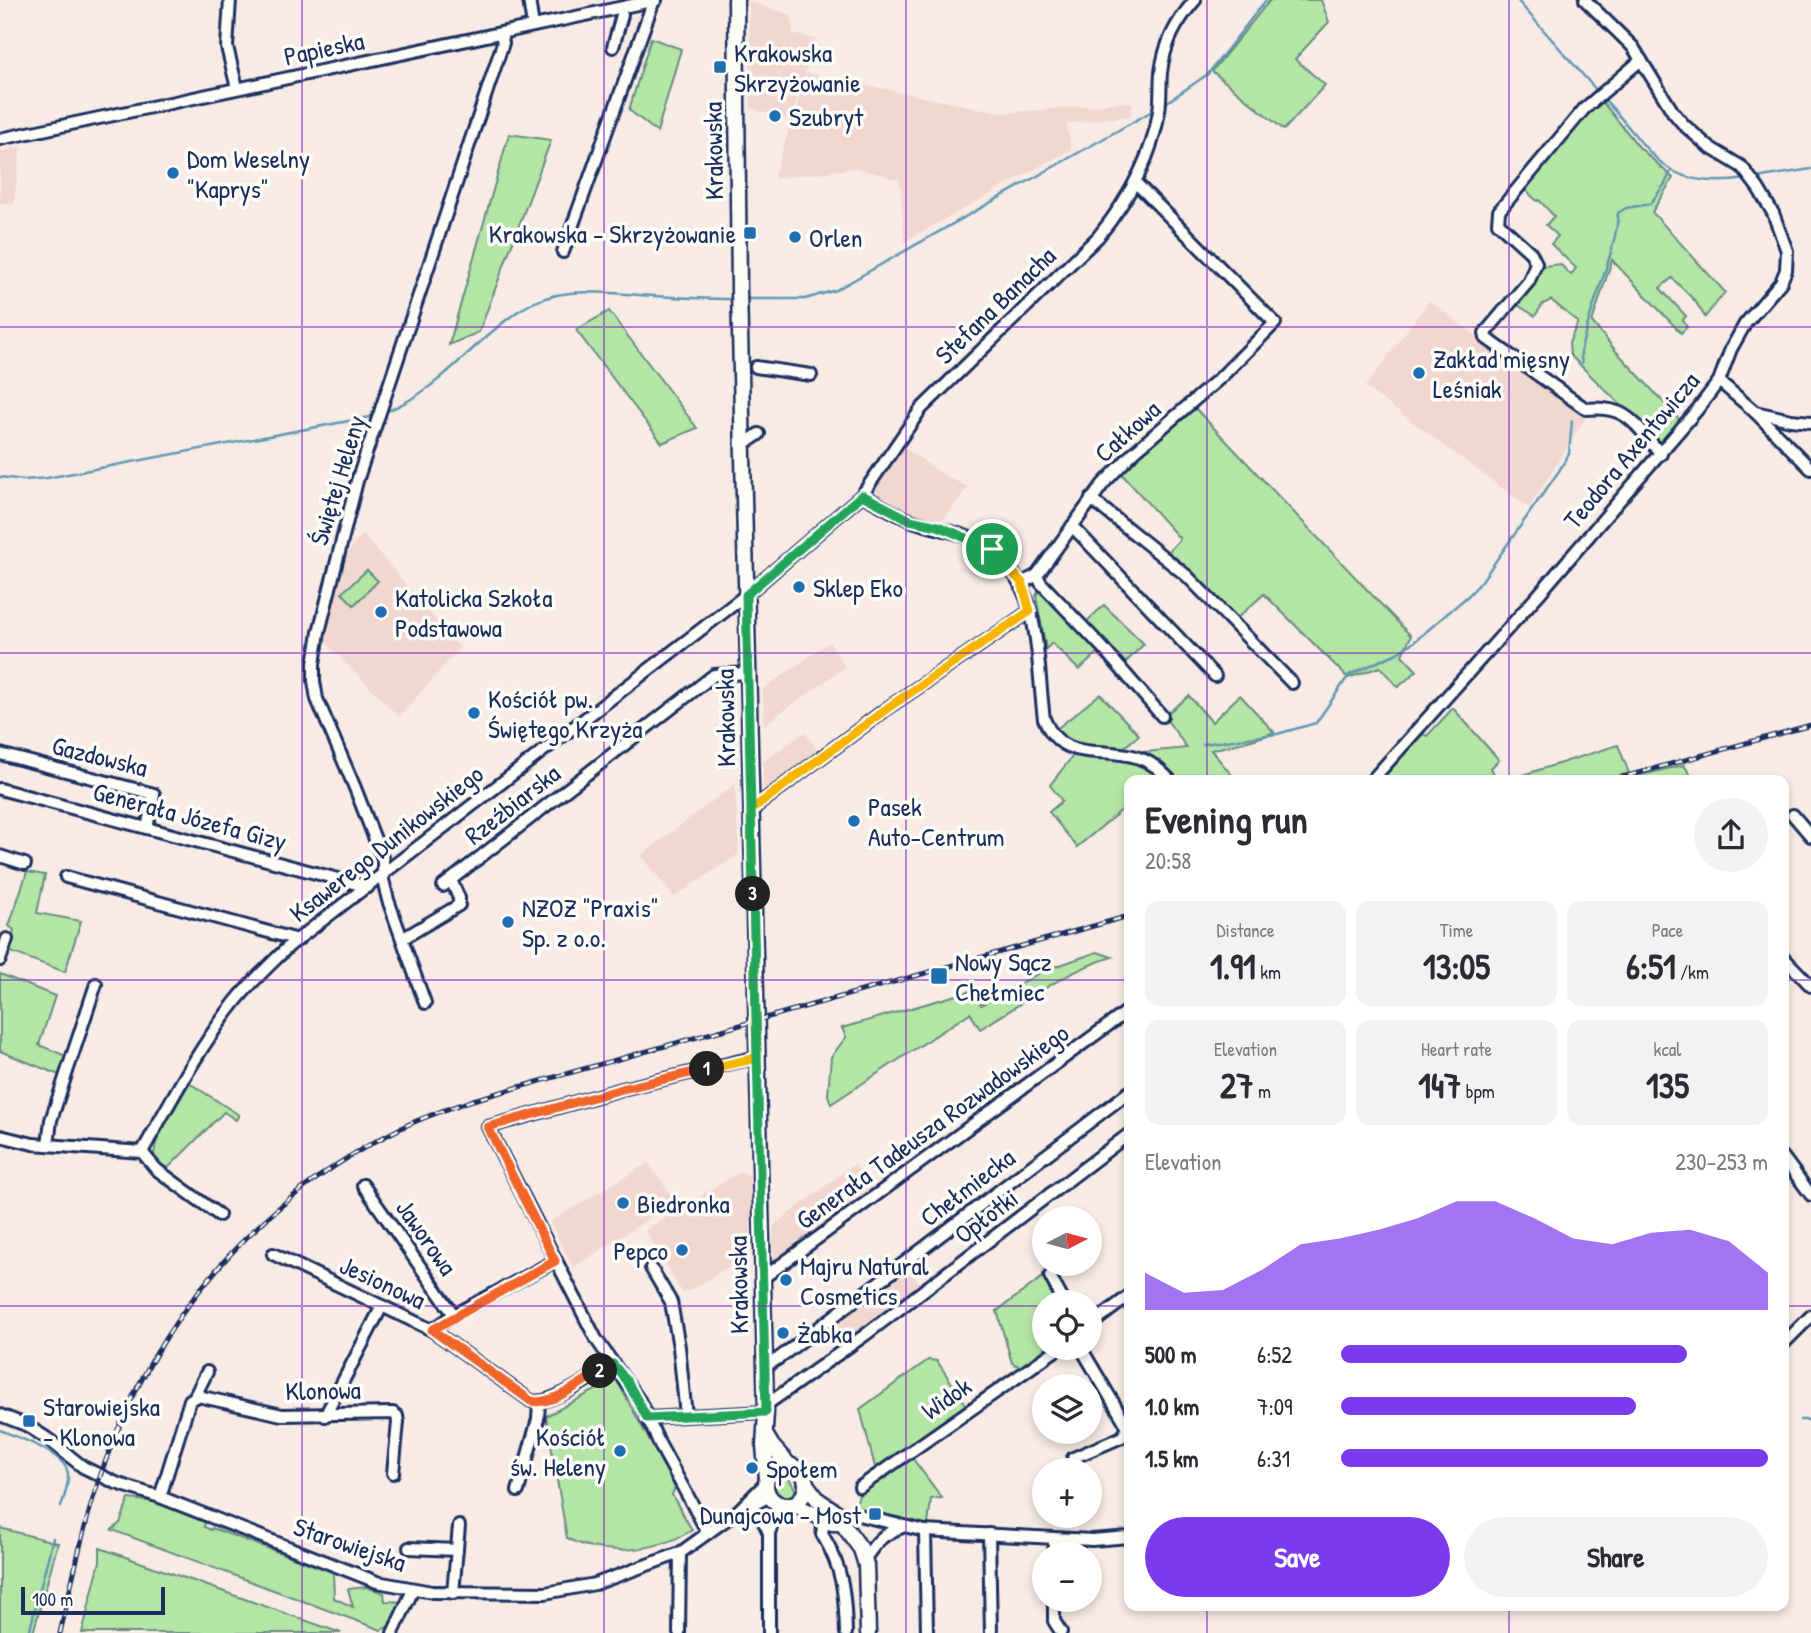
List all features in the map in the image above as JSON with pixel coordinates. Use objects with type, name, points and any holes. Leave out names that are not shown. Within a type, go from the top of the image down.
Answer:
[{"type":"main road","name":"Krakowska","points":[[736,0],[739,297],[766,1408],[764,1446],[775,1493]]},
{"type":"main road","points":[[766,1436],[772,1447],[789,1465],[799,1470],[818,1500],[841,1518],[857,1541],[864,1560],[868,1633]]},
{"type":"main road","points":[[775,1493],[778,1466],[789,1465]]},
{"type":"main road","points":[[775,1493],[802,1496],[806,1484]]},
{"type":"main road","points":[[775,1493],[824,1520],[832,1523],[841,1518]]},
{"type":"street","points":[[230,0],[227,47],[237,88]]},
{"type":"street","points":[[529,0],[533,26]]},
{"type":"street","points":[[563,252],[655,0]]},
{"type":"street","name":"Papieska","points":[[0,139],[655,0]]},
{"type":"street","name":"Stefana Banacha","points":[[746,595],[862,495],[921,409],[1098,237],[1123,206],[1136,183],[1153,138],[1165,48],[1175,25],[1195,0]]},
{"type":"street","name":"Teodora Axentowicza","points":[[1377,775],[1661,454],[1719,381],[1723,366],[1740,333],[1781,282],[1786,270],[1787,251],[1773,213],[1748,175],[1742,167],[1709,147],[1684,125],[1633,47],[1585,0]]},
{"type":"street","points":[[613,47],[622,15]]},
{"type":"street","name":"Świętej Heleny","points":[[425,1003],[388,901],[383,860],[316,696],[316,649],[357,481],[503,43],[501,34]]},
{"type":"street","points":[[1641,60],[1562,133],[1499,211],[1498,223],[1531,253],[1536,263],[1529,281],[1485,333],[1486,338],[1586,410],[1606,407],[1630,419],[1661,454]]},
{"type":"street","name":"Całkowa","points":[[1022,583],[1037,575],[1091,499],[1133,453],[1220,378],[1275,323],[1136,183]]},
{"type":"street","points":[[756,367],[811,374]]},
{"type":"street","points":[[1719,381],[1755,412],[1811,469]]},
{"type":"street","points":[[1755,412],[1791,421],[1811,422]]},
{"type":"street","points":[[862,495],[910,520],[938,526],[992,549],[1022,583],[1037,643],[1044,719],[1055,738],[1080,751],[1142,758],[1164,775]]},
{"type":"street","points":[[1091,499],[1187,576],[1292,683]]},
{"type":"street","points":[[1072,526],[1214,676]]},
{"type":"street","points":[[1037,575],[1041,583],[1162,716]]},
{"type":"street","name":"Ksawerego Dunikowskiego","points":[[142,1152],[214,1031],[264,970],[298,940],[746,595]]},
{"type":"street","points":[[751,810],[889,707],[1030,611]]},
{"type":"street","name":"Rzeźbiarska","points":[[402,939],[459,905],[459,898],[447,883],[714,675],[748,673]]},
{"type":"street","name":"Gazdowska","points":[[0,754],[154,794],[147,828]]},
{"type":"street","name":"Generała Józefa Gizy","points":[[0,789],[368,887]]},
{"type":"street","points":[[1793,815],[1811,836]]},
{"type":"street","points":[[0,856],[25,864]]},
{"type":"street","points":[[65,877],[298,940]]},
{"type":"street","points":[[0,960],[7,939]]},
{"type":"street","points":[[1789,963],[1811,986]]},
{"type":"street","points":[[48,1145],[51,1120],[96,984]]},
{"type":"street","name":"Generała Tadeusza Rozwadowskiego","points":[[762,1278],[1124,1014]]},
{"type":"street","points":[[708,1533],[627,1381],[596,1339],[488,1127],[622,1089],[757,1058]]},
{"type":"street","name":"Chełmiecka","points":[[765,1367],[1124,1096]]},
{"type":"street","points":[[0,1136],[48,1145],[142,1152],[156,1169],[219,1215]]},
{"type":"street","name":"Opłotki","points":[[766,1408],[1124,1138]]},
{"type":"street","points":[[1789,1165],[1811,1195]]},
{"type":"street","name":"Jaworowa","points":[[363,1185],[454,1315]]},
{"type":"street","name":"Jesionowa","points":[[273,1254],[432,1330],[531,1401],[539,1403]]},
{"type":"street","name":"Jaworowa","points":[[432,1330],[454,1315],[555,1261]]},
{"type":"street","points":[[651,1268],[671,1302],[686,1416]]},
{"type":"street","points":[[1050,1276],[1058,1290]]},
{"type":"street","points":[[1102,1316],[1124,1300]]},
{"type":"street","points":[[325,1416],[382,1306]]},
{"type":"street","points":[[1789,1338],[1811,1316]]},
{"type":"street","name":"Widok","points":[[860,1487],[1042,1360]]},
{"type":"street","points":[[1088,1360],[1124,1421]]},
{"type":"street","points":[[518,1491],[538,1419],[539,1403],[555,1397],[613,1364]]},
{"type":"street","points":[[160,1497],[190,1400],[194,1398],[206,1372]]},
{"type":"street","name":"Klonowa","points":[[194,1398],[204,1397],[282,1415],[325,1416],[387,1412],[397,1416],[393,1473]]},
{"type":"street","points":[[647,1418],[766,1408]]},
{"type":"street","name":"Starowiejska","points":[[0,1415],[26,1425],[83,1467],[116,1483],[160,1497],[377,1582],[413,1590],[453,1593],[545,1592],[595,1584],[680,1553],[742,1511],[775,1493]]},
{"type":"street","points":[[1073,1458],[1124,1434]]},
{"type":"street","name":"Krakowska","points":[[769,1633],[769,1533],[775,1493]]},
{"type":"street","points":[[742,1511],[758,1515],[769,1533]]},
{"type":"street","points":[[841,1518],[854,1514],[925,1531],[1092,1540],[1124,1537]]},
{"type":"street","points":[[824,1520],[822,1534],[835,1555],[841,1575],[846,1633]]},
{"type":"street","points":[[453,1593],[459,1526]]},
{"type":"street","points":[[864,1560],[879,1538],[902,1527]]},
{"type":"street","points":[[925,1531],[927,1633]]},
{"type":"street","points":[[989,1534],[991,1633]]},
{"type":"street","points":[[409,1548],[457,1550]]},
{"type":"street","points":[[679,1633],[680,1553]]},
{"type":"street","points":[[393,1633],[413,1590]]},
{"type":"street","points":[[1054,1612],[1054,1621],[1061,1632]]},
{"type":"shaded area","points":[[749,1],[791,15],[793,34],[816,39],[790,120],[751,108]]},
{"type":"shaded area","points":[[807,73],[1002,113],[1133,102],[1131,116],[1067,124],[1071,149],[904,242],[900,180],[857,168],[773,179]]},
{"type":"shaded area","points":[[21,146],[14,204],[0,203],[0,152]]},
{"type":"shaded area","points":[[1429,301],[1586,417],[1529,508],[1365,387]]},
{"type":"shaded area","points":[[902,446],[942,474],[968,487],[943,521],[916,515],[886,503],[873,490]]},
{"type":"shaded area","name":"Katolicka Szkoła Podstawowa","points":[[363,534],[460,648],[399,717],[324,641],[348,552]]},
{"type":"shaded area","points":[[830,642],[845,667],[764,725],[763,689]]},
{"type":"shaded area","points":[[805,732],[820,754],[763,796],[763,762]]},
{"type":"shaded area","points":[[735,784],[739,854],[674,897],[641,855]]},
{"type":"shaded area","points":[[648,1163],[676,1201],[573,1268],[550,1222]]},
{"type":"shaded area","points":[[854,1164],[875,1190],[774,1264],[773,1226]]},
{"type":"shaded area","points":[[741,1171],[751,1176],[751,1254],[683,1294],[645,1230]]},
{"type":"shaded area","points":[[907,1266],[923,1289],[843,1346],[829,1326]]},
{"type":"green space","points":[[1270,0],[1321,0],[1329,22],[1295,59],[1325,85],[1284,130],[1212,71]]},
{"type":"green space","points":[[651,38],[681,49],[657,132],[629,110]]},
{"type":"green space","points":[[1601,100],[1639,147],[1673,178],[1652,212],[1725,292],[1705,317],[1695,301],[1672,278],[1660,288],[1686,316],[1683,320],[1687,327],[1681,333],[1612,260],[1592,322],[1681,421],[1666,442],[1658,442],[1570,355],[1569,343],[1578,322],[1551,300],[1543,304],[1535,316],[1513,302],[1544,266],[1560,264],[1571,275],[1576,268],[1551,244],[1558,236],[1546,225],[1554,216],[1523,188],[1570,127]]},
{"type":"green space","points":[[509,134],[551,140],[479,332],[449,345]]},
{"type":"green space","points":[[609,311],[697,428],[662,443],[576,330]]},
{"type":"green space","points":[[1194,407],[1411,636],[1402,655],[1417,671],[1398,687],[1380,667],[1348,678],[1264,594],[1234,621],[1167,553],[1180,539],[1120,472]]},
{"type":"green space","points":[[367,570],[378,581],[354,605],[342,593]]},
{"type":"green space","points":[[1041,586],[1101,650],[1079,670],[1052,643],[1046,649],[1036,596]]},
{"type":"green space","points":[[1104,605],[1144,644],[1123,665],[1085,623]]},
{"type":"green space","points":[[1100,694],[1139,735],[1121,750],[1078,745],[1054,731]]},
{"type":"green space","points":[[1240,695],[1274,732],[1211,750],[1232,775],[1171,775],[1145,752],[1187,748],[1164,716],[1189,696],[1212,722]]},
{"type":"green space","points":[[1453,708],[1499,760],[1491,768],[1494,775],[1381,775],[1423,734],[1427,736]]},
{"type":"green space","points":[[1618,745],[1629,773],[1622,775],[1523,775]]},
{"type":"green space","points":[[1075,753],[1139,761],[1158,775],[1124,775],[1124,808],[1077,847],[1049,812],[1062,801],[1050,785]]},
{"type":"green space","points":[[1684,765],[1691,775],[1641,775]]},
{"type":"green space","points":[[27,872],[45,875],[37,913],[81,921],[65,972],[8,951],[14,930],[9,926]]},
{"type":"green space","points":[[1097,952],[1112,957],[1061,979],[980,1029],[970,1013],[831,1104],[828,1095],[831,1057],[846,1037],[842,1028],[974,990],[981,1005],[1043,971]]},
{"type":"green space","points":[[0,974],[55,996],[39,1045],[66,1056],[59,1075],[0,1051]]},
{"type":"green space","points":[[188,1082],[239,1115],[236,1120],[224,1112],[166,1170],[154,1160],[157,1140]]},
{"type":"green space","points":[[1044,1276],[1051,1290],[1032,1290],[1032,1360],[1035,1360],[1023,1368],[1012,1363],[997,1311]]},
{"type":"green space","points":[[928,1360],[937,1361],[967,1406],[876,1471],[860,1409]]},
{"type":"green space","points":[[616,1379],[675,1487],[672,1495],[692,1530],[664,1543],[614,1550],[581,1544],[567,1538],[546,1416]]},
{"type":"green space","points":[[910,1455],[942,1498],[931,1499],[928,1525],[855,1507],[861,1489]]},
{"type":"green space","points":[[787,1475],[798,1494],[795,1499],[789,1501],[781,1498],[774,1488],[777,1476]]},
{"type":"green space","points":[[129,1499],[156,1502],[205,1522],[204,1527],[211,1530],[212,1528],[333,1572],[334,1598],[353,1607],[348,1589],[366,1587],[384,1593],[385,1601],[405,1602],[390,1626],[381,1630],[112,1530],[120,1523]]},
{"type":"green space","points":[[0,1528],[58,1543],[33,1633],[0,1633]]},
{"type":"green space","points":[[100,1548],[341,1633],[82,1633],[100,1561]]},
{"type":"waterway","points":[[1163,105],[1208,74],[1266,0]]},
{"type":"waterway","points":[[1517,0],[1598,92]]},
{"type":"waterway","points":[[1602,97],[1647,149],[1660,162],[1676,172],[1694,179],[1746,179]]},
{"type":"waterway","points":[[744,299],[805,299],[836,290],[1154,110]]},
{"type":"waterway","points":[[1756,178],[1811,169]]},
{"type":"waterway","points":[[1582,363],[1583,343],[1610,256],[1618,213],[1626,208],[1650,204],[1671,171]]},
{"type":"waterway","points":[[385,412],[423,392],[520,310],[548,297],[593,292],[734,299]]},
{"type":"waterway","points":[[0,477],[24,480],[47,478],[375,416]]},
{"type":"waterway","points":[[1203,744],[1277,734],[1316,723],[1349,675],[1397,653],[1414,642],[1469,595],[1559,471],[1569,454],[1572,421]]},
{"type":"waterway","points":[[1800,1420],[1811,1420]]},
{"type":"waterway","points":[[0,1430],[40,1447],[65,1466],[68,1482],[61,1507]]},
{"type":"waterway","points":[[29,1633],[53,1538]]},
{"type":"railway","points":[[1631,775],[1811,725]]},
{"type":"railway","points":[[60,1633],[96,1488],[125,1413],[151,1362],[182,1314],[217,1269],[256,1228],[299,1191],[347,1158],[399,1129],[473,1100],[1124,917]]},
{"type":"place","name":"Krakowska Skrzyżowanie","points":[[720,67]]},
{"type":"place","name":"Szubryt","points":[[775,116]]},
{"type":"place","name":"Dom Weselny \"Kaprys\"","points":[[173,173]]},
{"type":"place","name":"Krakowska - Skrzyżowanie","points":[[750,233]]},
{"type":"place","name":"Orlen","points":[[795,237]]},
{"type":"place","name":"Zakład mięsny Leśniak","points":[[1419,373]]},
{"type":"place","name":"Sklep Eko","points":[[799,587]]},
{"type":"place","name":"Katolicka Szkoła Podstawowa","points":[[381,612]]},
{"type":"place","name":"Kościół pw. Świętego Krzyża","points":[[474,713]]},
{"type":"place","name":"Pasek Auto-Centrum","points":[[854,821]]},
{"type":"place","name":"NZOZ \"Praxis\" Sp. z o.o.","points":[[508,922]]},
{"type":"place","name":"Nowy Sącz Chełmiec","points":[[939,976]]},
{"type":"place","name":"Biedronka","points":[[623,1203]]},
{"type":"place","name":"Pepco","points":[[682,1250]]},
{"type":"place","name":"Majru Natural Cosmetics","points":[[786,1280]]},
{"type":"place","name":"Żabka","points":[[783,1333]]},
{"type":"place","name":"Starowiejska - Klonowa","points":[[29,1421]]},
{"type":"place","name":"Kościół św. Heleny","points":[[620,1451]]},
{"type":"place","name":"Społem","points":[[752,1468]]},
{"type":"place","name":"Dunajcowa - Most","points":[[875,1514]]},
{"type":"route","points":[[992,549],[938,526],[910,520],[862,495],[746,595],[757,1058],[766,1412],[647,1418],[627,1381],[613,1364],[555,1397],[539,1403],[531,1401],[432,1330],[454,1315],[555,1261],[488,1127],[622,1089],[757,1058],[751,810],[759,803],[889,707],[1030,611],[1022,583],[992,549]]}]
